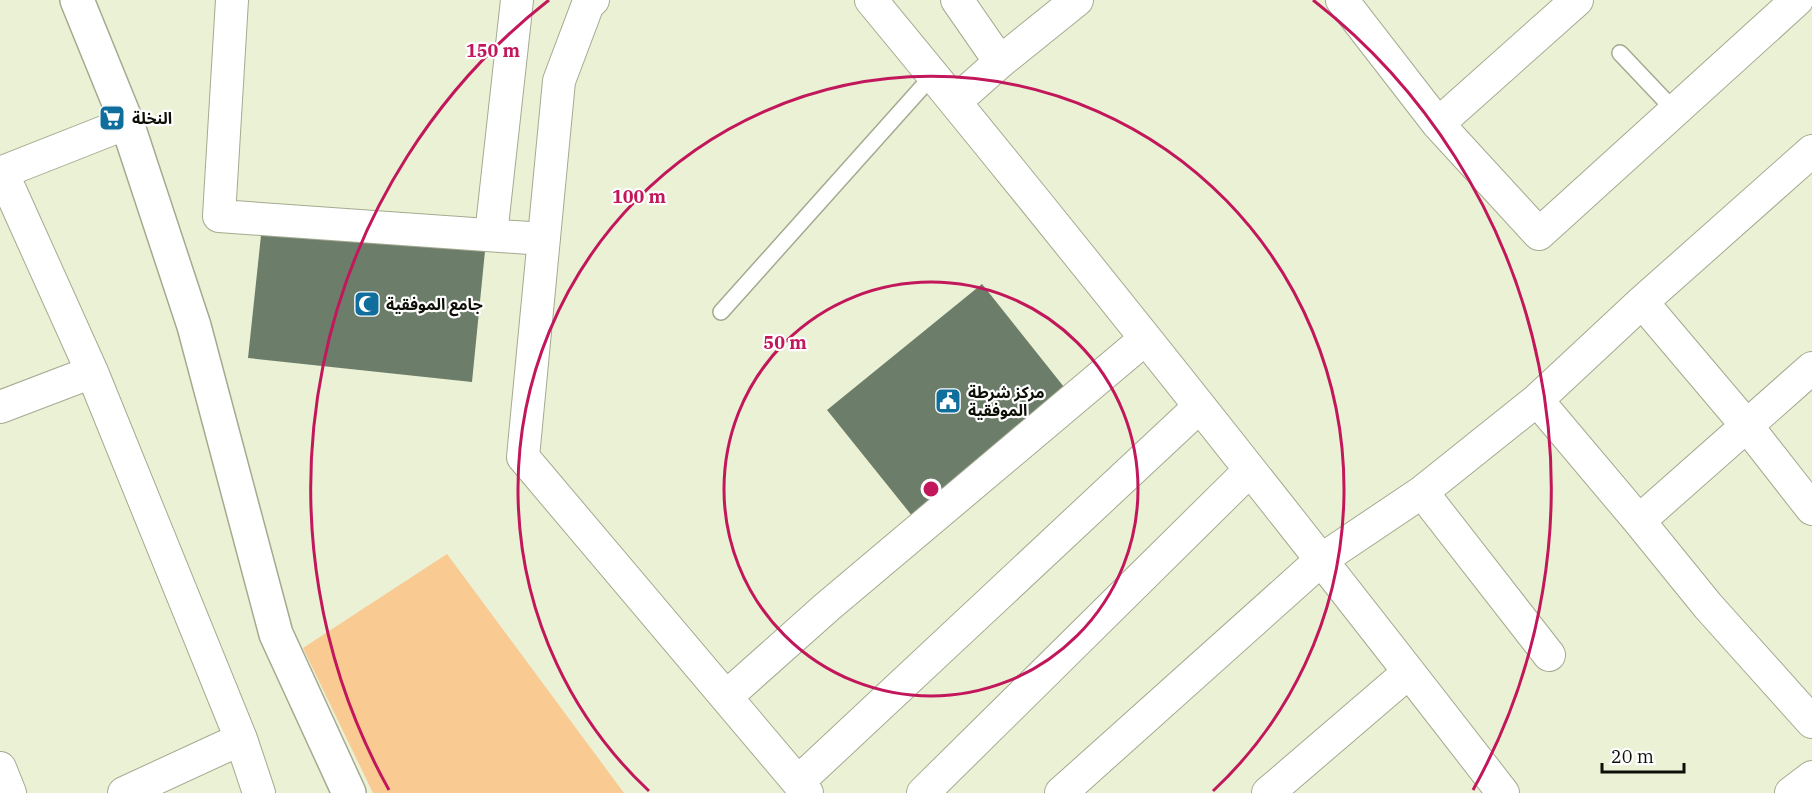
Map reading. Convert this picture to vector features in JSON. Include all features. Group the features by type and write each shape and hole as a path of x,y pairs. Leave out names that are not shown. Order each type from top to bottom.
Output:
{"street":[{"path":"77,0 127,123 194,326 276,634 349,793"},
{"path":"232,0 219,216 544,239"},
{"path":"491,235 517,0"},
{"path":"593,0 588,4 560,81 523,458 803,788 1199,407"},
{"path":"870,0 955,102 1322,560 1503,793"},
{"path":"957,0 1000,62"},
{"path":"955,102 1000,62 1077,0"},
{"path":"1353,4 1438,124 1539,234 1797,0"},
{"path":"1438,124 1558,6"},
{"path":"127,123 1,171 92,372 241,739 259,793"},
{"path":"1061,793 1322,560 1422,492 1537,400 1642,302 1812,151"},
{"path":"1642,302 1747,426 1812,508"},
{"path":"726,697 827,607 1145,339"},
{"path":"1639,521 1812,368"},
{"path":"0,407 92,372"},
{"path":"1537,400 1708,606 1812,722"},
{"path":"922,793 1250,470"},
{"path":"1422,492 1549,655"},
{"path":"1268,793 1409,672"},
{"path":"124,793 241,739"},
{"path":"0,768 10,793"},
{"path":"1791,793 1812,777"}],"lane":[{"path":"1620,53 1676,111"},
{"path":"721,312 933,75"}],"shaded area":[{"path":"447,554 624,793 373,793 303,648"}],"building":[{"name":"جامع الموفقية","path":"262,226 485,251 472,382 248,358"},
{"name":"مركز شرطة الموفقية","path":"982,284 1068,392 913,517 827,410"}],"place":[{"name":"النخلة","path":"112,118"},
{"name":"جامع الموفقية","path":"367,304"},
{"name":"مركز شرطة الموفقية","path":"948,401"}]}
